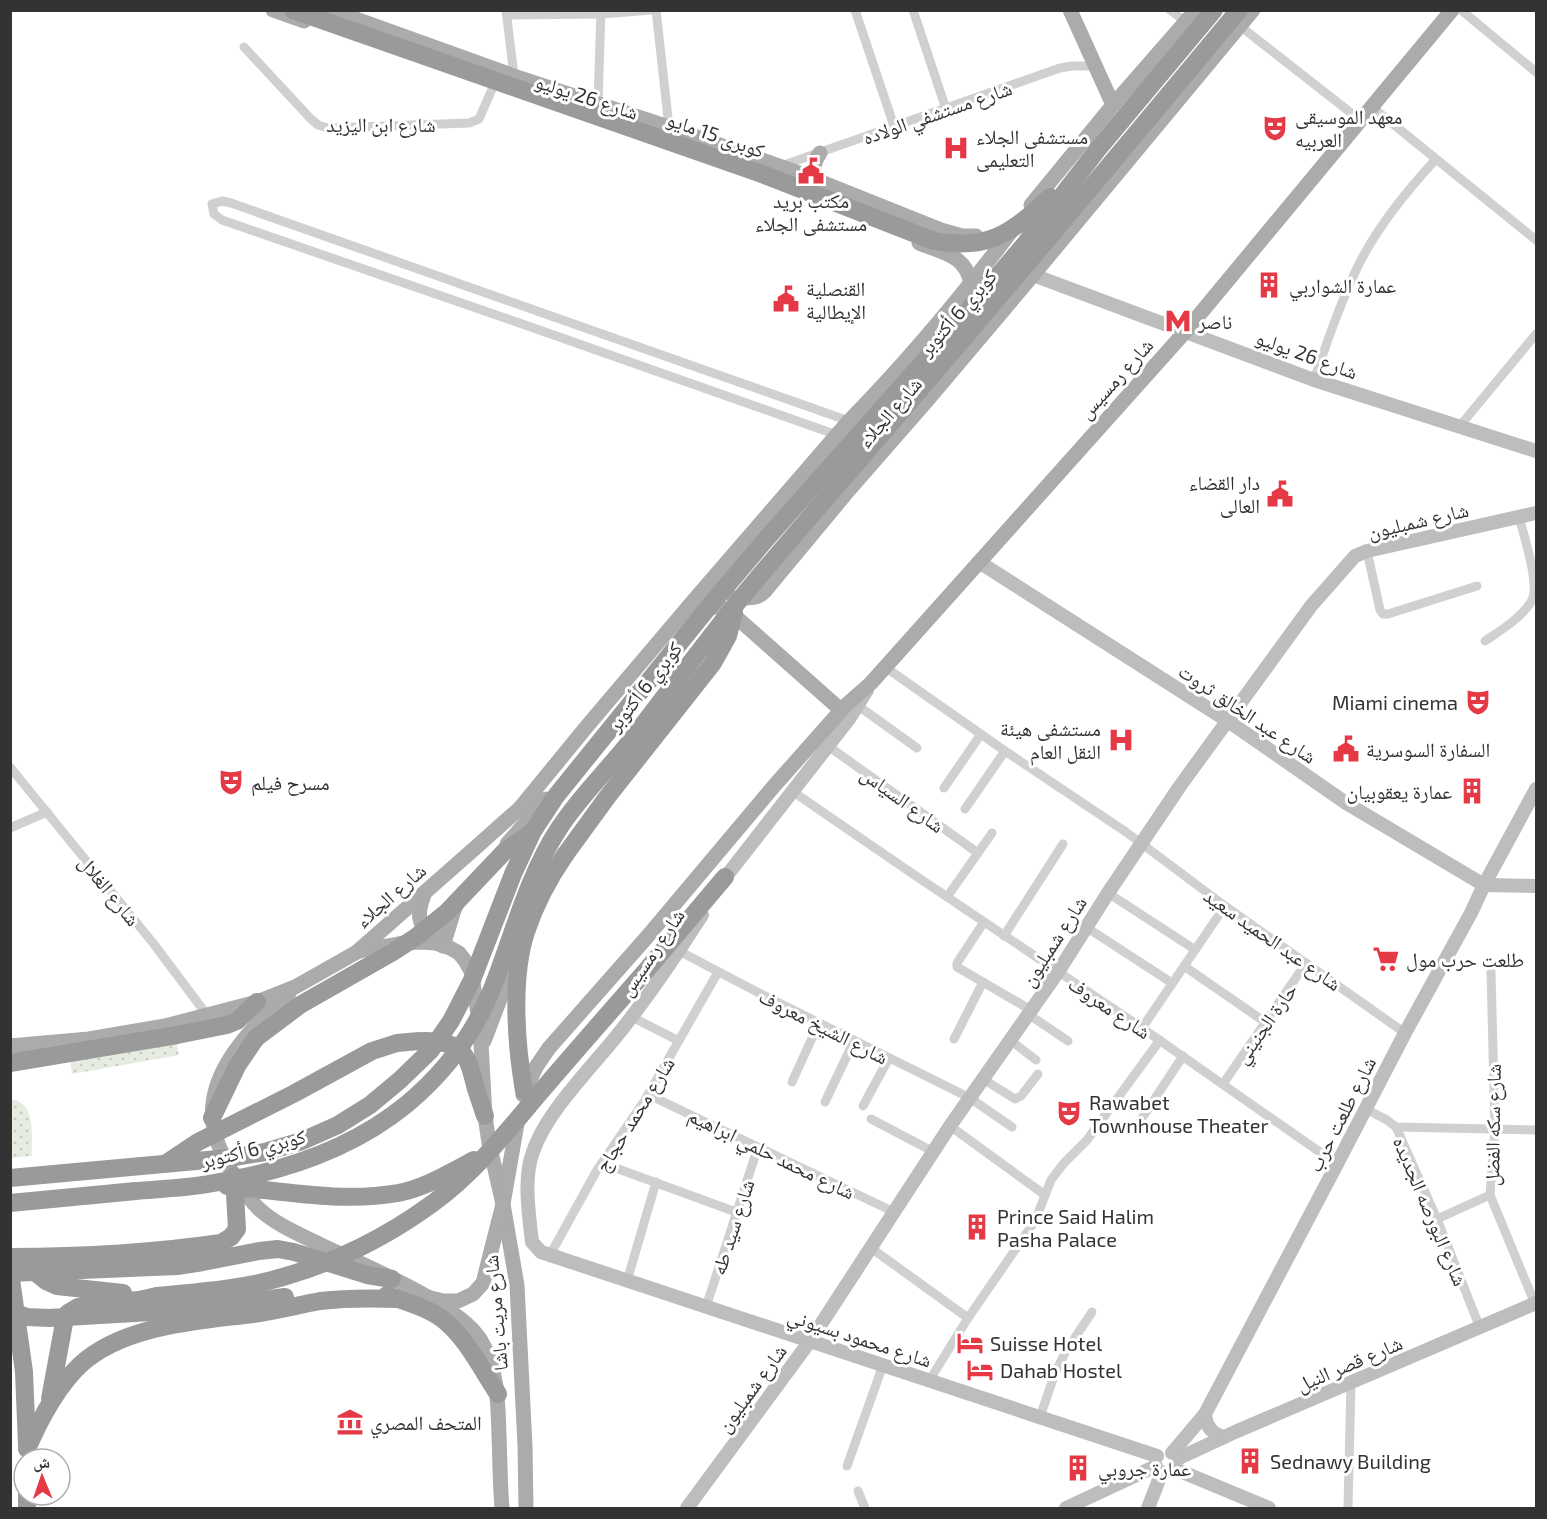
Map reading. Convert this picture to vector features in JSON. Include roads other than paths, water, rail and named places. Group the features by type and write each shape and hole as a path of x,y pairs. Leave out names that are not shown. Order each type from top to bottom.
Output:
{"highway":[{"name":"كوبرى 15 مايو","path":"293,10 762,174 934,241 950,244 984,242 1013,229 1034,212 1098,149"},
{"name":"كوبري 6 أكتوبر","path":"10,1178 229,1158 265,1152 302,1141 338,1125 370,1105 431,1050 451,1021 472,980 513,874 533,831 556,796 767,538 1025,244 1098,149 1214,10"},
{"name":"كوبري 6 أكتوبر","path":"10,1203 208,1184 262,1173 310,1159 350,1141 407,1104 459,1051 475,1024 491,991 538,867 557,830 628,745 735,606 1240,18"},
{"path":"524,1091 518,1059 517,1009 518,975 526,933 551,876 565,855 608,796 713,663 728,636 735,606"},
{"path":"212,1118 237,1066 256,1038 300,1005 416,937 447,912 505,851 533,831"},
{"path":"50,1404 64,1323 69,1313 78,1307 253,1285 309,1268 367,1244 434,1203 489,1152 725,877"},
{"path":"10,1064 226,1025 237,1021 257,1002"},
{"path":"167,1163 198,1142 372,1051 397,1043 435,1042 460,1050 467,1059 485,1116"},
{"path":"208,1184 323,1195 367,1196 399,1192 432,1182 489,1152"},
{"path":"10,1257 128,1253 221,1243 231,1237 237,1229 234,1176"},
{"path":"27,1447 24,1372 11,1273 177,1266 278,1249 367,1275 392,1279"},
{"path":"36,1273 57,1286 157,1296"},
{"path":"10,1311 27,1317 50,1318 169,1311 342,1290 375,1292 398,1299 446,1322 467,1346 498,1394"},
{"path":"30,1447 40,1421 69,1376 92,1356 118,1341 189,1321 256,1314 320,1301 361,1298 398,1299"},
{"path":"10,1359 24,1372"}],"main road":[{"name":"شارع 26 يوليو","path":"273,10 752,175 957,259 969,274 971,284"},
{"name":"شارع 26 يوليو","path":"331,10 514,76 780,166 941,230 962,236 980,236 998,231 1018,221"},
{"path":"1070,10 1113,105"},
{"name":"شارع الجلاء","path":"694,600 761,595 1033,275 1240,18 1253,10"},
{"name":"شارع رمسيس","path":"503,1203 524,1091 549,1048 841,710 871,683 1185,332 1452,10"},
{"name":"شارع الجلاء","path":"10,1046 90,1040 207,1016 257,1002 295,987 357,952 520,808 694,600 971,284 1018,221 1113,105 1191,16"},
{"path":"814,179 814,163 820,153"},
{"path":"786,189 785,179 789,174 796,172"},
{"path":"357,952 404,943 421,942 443,946 454,910 468,886 588,750 699,614 714,607 728,610 841,710"},
{"path":"425,892 419,913 422,926 426,930 435,931 450,923"},
{"path":"482,1047 526,933"},
{"name":"شارع مريت باشا","path":"443,946 459,952 471,970 480,1026 485,1116 517,1285 526,1509"},
{"path":"295,987 245,1036 222,1070 215,1092 212,1118 218,1146 225,1162 257,1208 278,1224 427,1297 443,1301 458,1301 473,1294 483,1283 503,1203"},
{"name":"شارع مريت باشا","path":"427,1297 460,1318 479,1338 491,1366 498,1394 501,1509"}],"street":[{"path":"514,76 507,13 654,10 669,127"},
{"path":"855,10 894,126"},
{"path":"913,10 946,109"},
{"path":"1170,10 1191,16"},
{"path":"1461,10 1536,72"},
{"path":"598,103 601,12"},
{"path":"1240,18 1360,120"},
{"name":"شارع ابن اليزيد","path":"244,47 318,125 328,128 469,123 479,118 493,87"},
{"name":"شارع مستشفي الولاده","path":"752,175 1060,68 1095,66"},
{"path":"1372,107 1536,240"},
{"path":"1314,380 1358,265 1395,206 1436,159"},
{"path":"837,435 222,220 214,214 212,204 222,201 231,203 849,421"},
{"name":"شارع 26 يوليو","path":"1033,275 1314,380 1536,451"},
{"path":"528,326 534,309"},
{"path":"1459,427 1536,334"},
{"name":"شارع شمبليون","path":"687,1509 810,1341 951,1126 1058,972 1180,786 1311,606 1355,556 1368,551 1536,513"},
{"path":"1485,641 1518,617 1532,601 1535,588 1519,517"},
{"path":"1368,551 1380,610 1383,614 1477,586"},
{"name":"شارع عبد الخالق ثروت","path":"979,562 1228,720 1346,803 1484,885 1536,886"},
{"name":"شارع عبد الحميد سعيد","path":"885,667 1142,844 1225,906 1405,1032"},
{"name":"شارع رمسيس","path":"550,1255 541,1252 532,1242 528,1173 533,1151 545,1126 632,1017 679,951 725,877 828,746 871,683"},
{"path":"857,705 917,748"},
{"path":"944,788 981,734"},
{"name":"شارع السياس","path":"828,746 978,853"},
{"path":"965,809 1005,751"},
{"name":"شارع الغلال","path":"10,766 153,943 207,1016"},
{"name":"شارع طلعت حرب","path":"1148,1509 1166,1462 1205,1414 1405,1032 1536,789"},
{"name":"شارع معروف","path":"792,791 1160,1040 1337,1164"},
{"path":"10,828 47,812"},
{"path":"947,897 992,833"},
{"path":"1004,936 1063,844"},
{"path":"1108,893 1194,950"},
{"path":"1142,1028 1225,906"},
{"path":"984,922 956,965 1030,1012 1068,1041"},
{"path":"1086,927 1172,983"},
{"name":"شارع الشيخ معروف","path":"679,951 970,1098 1012,1127"},
{"name":"حارة الجنيني","path":"1223,1084 1306,963"},
{"path":"1184,966 1265,1022"},
{"name":"شارع محمد حجاج","path":"550,1255 603,1163 649,1095 718,972"},
{"name":"شارع سكه الفضل","path":"1491,972 1495,1129 1490,1195 1536,1304"},
{"path":"954,1039 983,982"},
{"path":"632,1017 679,1041"},
{"path":"792,1082 819,1023"},
{"path":"1010,1040 1036,1060"},
{"path":"929,1381 968,1318 1035,1221 1051,1180 1087,1140 1160,1040"},
{"path":"825,1102 854,1041"},
{"path":"1136,1127 1183,1056"},
{"path":"863,1106 889,1058"},
{"path":"983,1079 1015,1099 1021,1096 1038,1074"},
{"name":"شارع محمد حلمي ابراهيم","path":"649,1095 894,1212"},
{"name":"شارع البورصه الجديده","path":"1366,1109 1387,1119 1396,1127 1437,1219 1480,1328"},
{"path":"871,1119 934,1152"},
{"path":"951,1126 1045,1195"},
{"path":"1396,1127 1536,1130"},
{"name":"شارع سيد طه","path":"706,1307 758,1147"},
{"path":"603,1163 736,1212"},
{"path":"627,1281 656,1182"},
{"path":"1437,1219 1490,1195"},
{"path":"871,1248 968,1318"},
{"name":"شارع محمود بسيوني","path":"550,1255 1040,1417 1166,1462 1269,1509"},
{"name":"شارع قصر النيل","path":"1066,1509 1166,1462 1536,1304"},
{"path":"1040,1417 1062,1358 1092,1312"},
{"path":"847,1466 883,1365"},
{"path":"1348,1509 1351,1383"},
{"path":"1205,1414 1210,1429 1224,1437"},
{"path":"858,1491 865,1509"}],"place":[{"name":"معهد الموسيقى العربيه","path":"1275,128"},
{"name":"مستشفى الجلاء التعليمى","path":"956,148"},
{"name":"مكتب بريد مستشفى الجلاء","path":"811,171"},
{"name":"عمارة الشواربي","path":"1269,285"},
{"name":"القنصلية الإيطالية","path":"786,299"},
{"name":"ناصر","path":"1178,321"},
{"name":"دار القضاء العالى","path":"1280,494"},
{"name":"Miami cinema","path":"1478,702"},
{"name":"مستشفى هيئة النقل العام","path":"1121,740"},
{"name":"السفارة السوسرية","path":"1346,749"},
{"name":"مسرح فيلم","path":"231,782"},
{"name":"عمارة يعقوبيان","path":"1472,791"},
{"name":"طلعت حرب مول","path":"1386,959"},
{"name":"Rawabet Townhouse Theater","path":"1069,1113"},
{"name":"Prince Said Halim Pasha Palace","path":"977,1227"},
{"name":"Suisse Hotel","path":"970,1343"},
{"name":"Dahab Hostel","path":"980,1370"},
{"name":"المتحف المصري","path":"350,1422"},
{"name":"Sednawy Building","path":"1250,1461"},
{"name":"عمارة جروبي","path":"1078,1468"}]}
